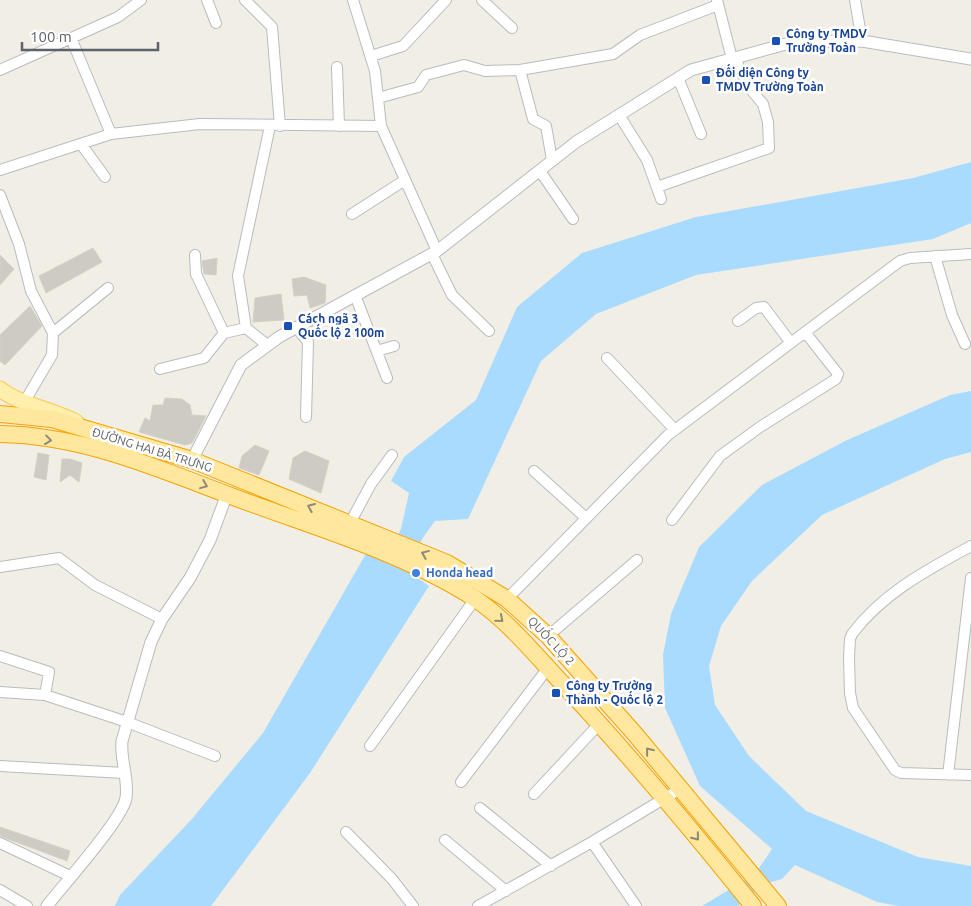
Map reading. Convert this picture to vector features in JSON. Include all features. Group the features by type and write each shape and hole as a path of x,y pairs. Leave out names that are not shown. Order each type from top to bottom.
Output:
{"highway":[{"name":"ĐƯỜNG HAI BÀ TRƯNG","path":"3,413 52,419 192,460 351,530"},
{"name":"ĐƯỜNG HAI BÀ TRƯNG","path":"2,434 54,440 106,451 182,476 227,494 351,530"},
{"name":"QUỐC LỘ 2","path":"351,530 446,563 507,599 548,636 635,734 778,906"},
{"name":"QUỐC LỘ 2","path":"351,530 475,599 504,621 600,723 752,904"}],"main road":[{"path":"2,434 5,393 58,412 98,433"}],"street":[{"path":"0,70 118,17 141,0"},
{"path":"207,0 216,23"},
{"path":"245,0 272,27 275,126 238,276 246,328 267,345"},
{"path":"353,0 375,71 381,126 452,295 489,330"},
{"path":"371,56 403,46 446,0"},
{"path":"482,0 512,28"},
{"path":"855,0 862,41"},
{"path":"378,98 418,87 426,75 464,65 485,71 520,70 613,54 640,35 718,2 734,58 748,86 763,104 768,122 769,148 657,187"},
{"path":"71,38 111,134"},
{"path":"192,460 241,365 267,345 296,327 434,252 576,142 691,70 793,42 862,41 971,59"},
{"path":"336,67 339,126"},
{"path":"520,70 533,119 546,126 552,160"},
{"path":"678,78 701,134"},
{"path":"619,115 647,160 661,198"},
{"path":"0,170 111,134 200,124 381,126"},
{"path":"81,144 105,177"},
{"path":"540,170 573,219"},
{"path":"352,214 405,180"},
{"path":"0,195 19,244 31,291 53,334 52,355 25,401"},
{"path":"507,599 675,430 900,261 910,258 971,254"},
{"path":"195,255 196,274 224,333"},
{"path":"935,256 949,304 965,344"},
{"path":"53,334 108,288"},
{"path":"355,295 387,378"},
{"path":"738,321 756,308 764,307 791,343"},
{"path":"296,327 308,342 306,417"},
{"path":"160,369 204,358 224,333 246,328"},
{"path":"672,520 720,456 760,427 836,379 838,374 805,332"},
{"path":"377,351 394,346"},
{"path":"607,358 675,430"},
{"path":"351,530 371,484 392,455"},
{"path":"534,471 586,518"},
{"path":"47,906 123,810 127,790 121,752 127,722 151,642 162,619 198,563 210,540 227,494"},
{"path":"971,546 927,570 876,606 852,634 849,644 850,693 853,708 895,770 901,773 971,775"},
{"path":"0,567 59,558 96,585 162,619"},
{"path":"548,636 637,560"},
{"path":"948,775 971,578"},
{"path":"370,746 475,599"},
{"path":"0,656 49,672 45,695"},
{"path":"461,782 548,668"},
{"path":"0,692 45,695 127,722 216,756"},
{"path":"534,794 600,723"},
{"path":"0,766 0,764 124,773"},
{"path":"478,906 551,866 680,789"},
{"path":"480,808 551,866"},
{"path":"346,832 392,879 413,906"},
{"path":"445,840 506,891"},
{"path":"592,842 636,906"},
{"path":"0,843 70,876"},
{"path":"0,890 27,906"}],"water":[{"path":"971,162 971,223 933,239 696,275 596,314 541,361 468,519 435,521 422,539 409,572 429,586 310,773 211,906 115,906 120,895 191,820 263,733 367,552 386,560 401,529 409,493 391,481 404,457 476,400 517,307 582,253 696,217 913,178"},
{"path":"971,391 971,452 945,459 822,515 752,581 721,626 709,666 715,705 749,756 806,811 918,857 971,866 971,906 898,906 877,902 795,865 782,879 764,884 738,906 702,906 755,874 772,849 700,786 665,708 663,655 671,614 699,547 762,485 845,441 950,395"}],"building":[{"path":"93,248 102,262 46,293 39,276"},
{"path":"0,255 14,269 0,285"},
{"path":"217,258 216,275 204,274 202,261"},
{"path":"304,277 326,285 325,303 310,308 307,295 294,296 292,279"},
{"path":"281,294 284,320 253,322 255,298"},
{"path":"30,306 42,326 5,365 0,361 0,335"},
{"path":"165,398 182,399 190,405 192,415 206,416 192,443 185,445 139,432 145,418 150,421 153,405 163,405"},
{"path":"255,445 269,451 259,475 239,468 242,456"},
{"path":"305,451 329,461 321,493 289,479 293,458"},
{"path":"38,453 49,455 46,480 34,477"},
{"path":"62,459 70,459 82,463 79,482 70,475 60,482"},
{"path":"0,827 70,851 67,861 0,836"}],"place":[{"name":"Công ty TMDV Trường Toàn","path":"776,41"},
{"name":"Đối diện Công ty TMDV Trường Toàn","path":"706,80"},
{"name":"Cách ngã 3 Quốc lộ 2 100m","path":"288,326"},
{"name":"Honda head","path":"416,573"},
{"name":"Công ty Trường Thành - Quốc lộ 2","path":"556,693"}]}
